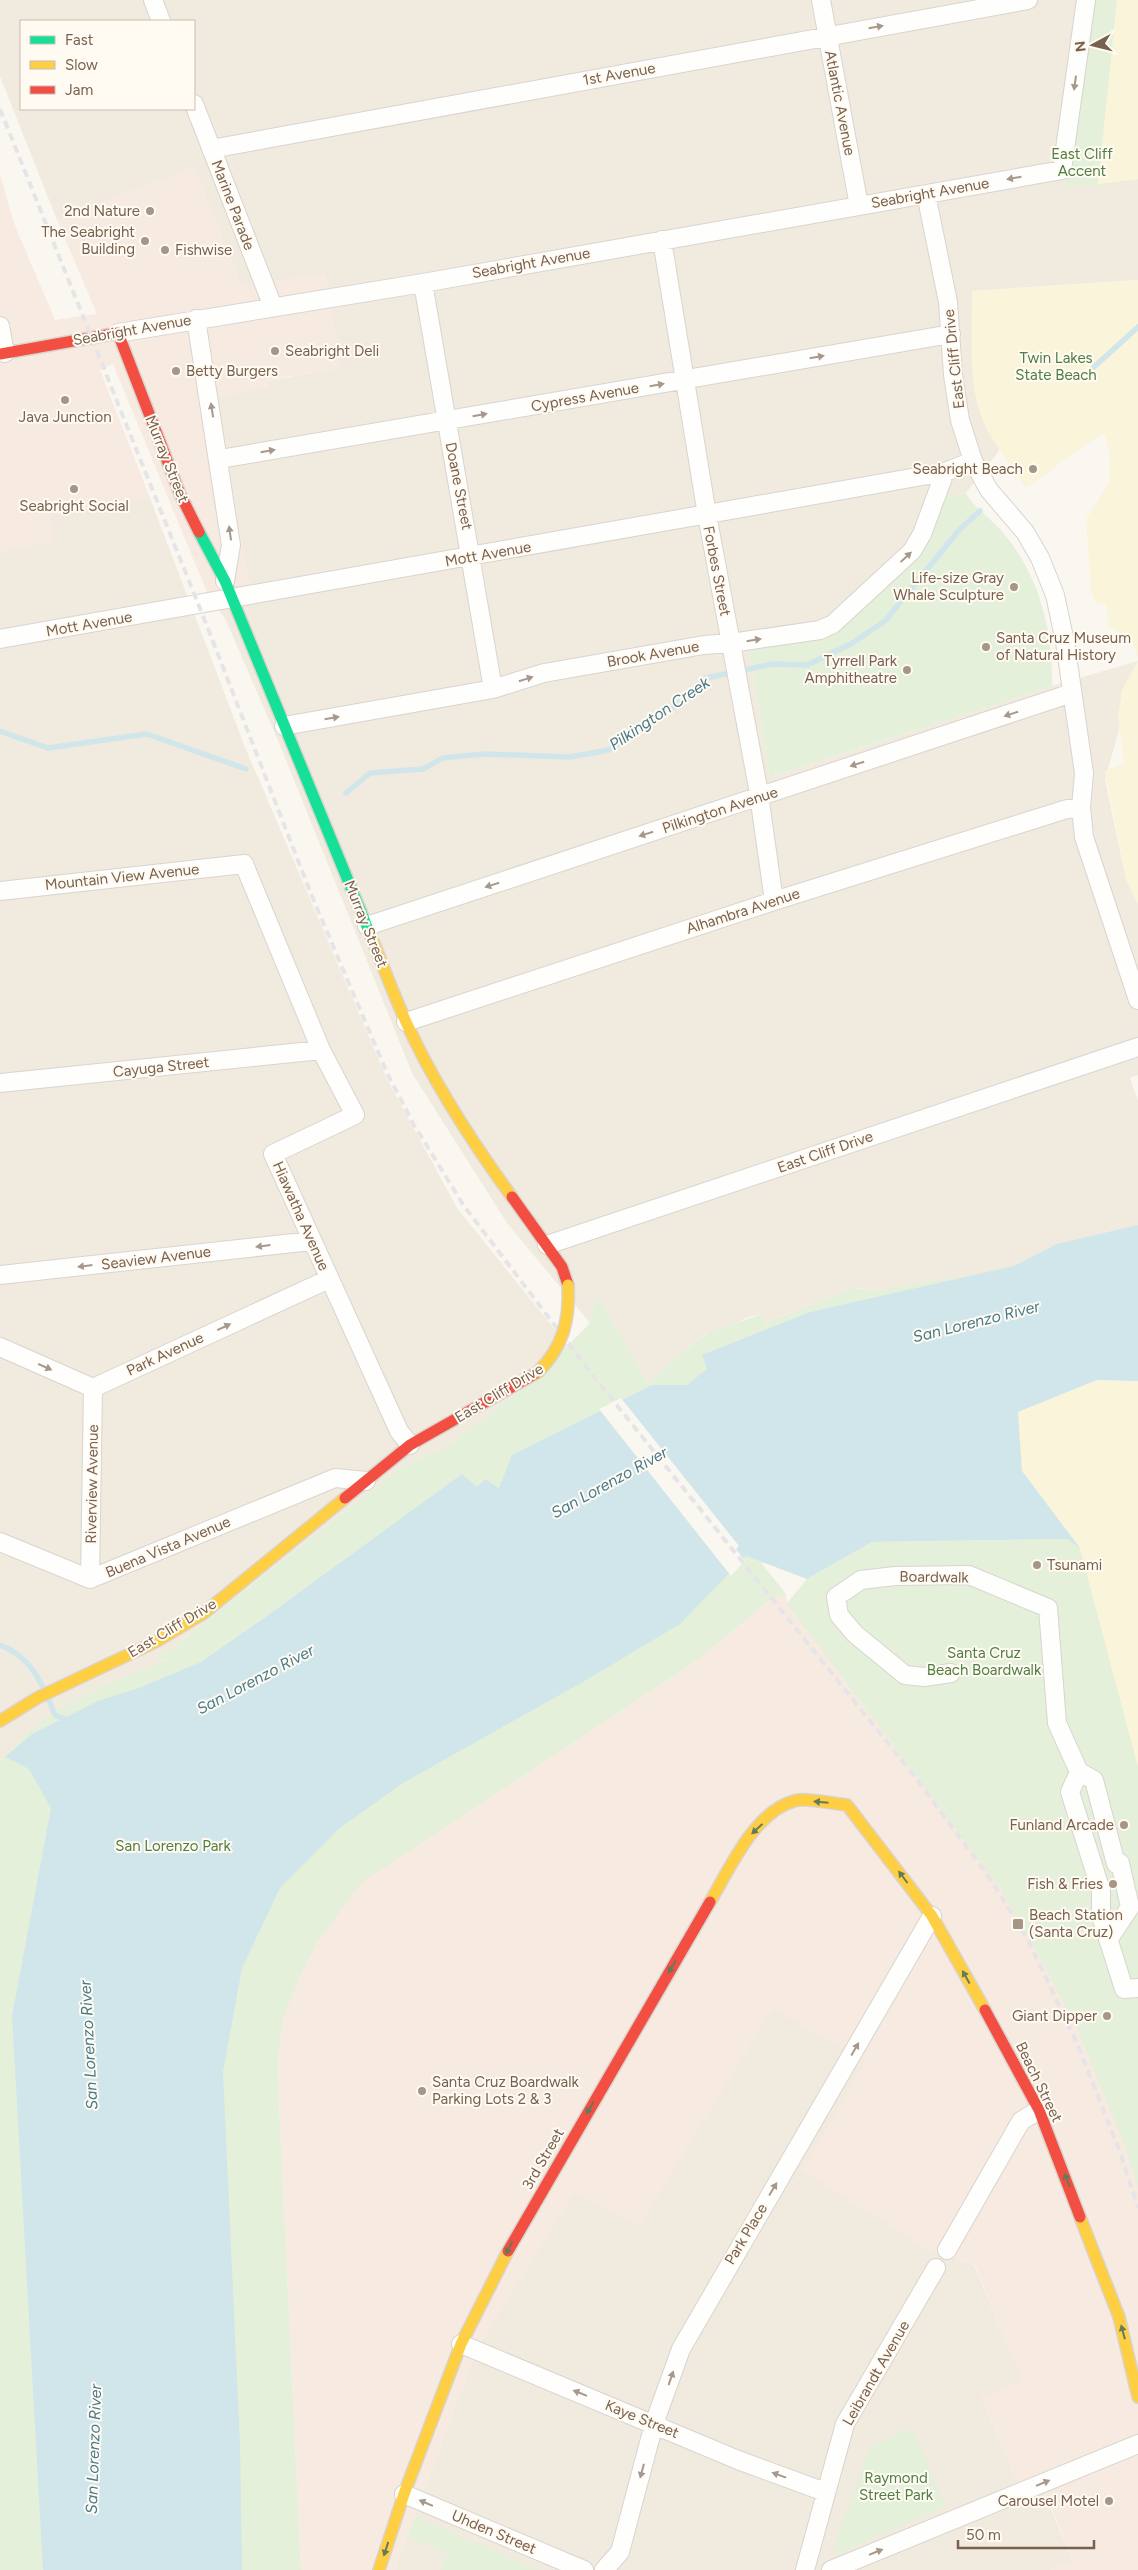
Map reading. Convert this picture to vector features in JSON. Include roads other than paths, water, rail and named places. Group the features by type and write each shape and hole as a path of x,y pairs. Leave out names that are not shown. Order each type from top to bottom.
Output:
{"main road":[{"name":"Seabright Avenue","path":"2,353 118,333"},
{"name":"Murray Street","path":"118,333 180,494 225,582 406,1022 438,1084 477,1148 547,1245"},
{"name":"East Cliff Drive","path":"0,1721 37,1698 157,1641 204,1613 410,1445 538,1372 550,1362 564,1336 568,1322 568,1285 562,1267 547,1245"},
{"name":"Beach Street","path":"795,1800 847,1805 932,1916 1027,2084 1039,2110 1119,2317 1138,2397"},
{"name":"3rd Street","path":"379,2570 404,2494 461,2344 512,2242 748,1837 778,1808 795,1800"}],"street":[{"path":"153,0 161,20"},
{"name":"Atlantic Avenue","path":"822,0 859,206"},
{"name":"1st Avenue","path":"211,149 1028,0"},
{"name":"Seabright Avenue","path":"118,333 423,282 1062,170 1086,0"},
{"name":"Marine Parade","path":"195,107 273,307"},
{"name":"East Cliff Drive","path":"926,194 948,302 953,375 960,420 973,461 989,490 1025,532 1040,558 1055,595 1084,773 1081,808 1084,837 1138,1000"},
{"name":"Forbes Street","path":"662,240 707,515 759,796 774,901"},
{"name":"Doane Street","path":"423,282 446,421 472,557 493,689"},
{"path":"196,319 220,459 231,545 225,582"},
{"path":"0,326 2,353"},
{"name":"Cypress Avenue","path":"220,459 951,334"},
{"name":"Mott Avenue","path":"0,639 945,472 973,461"},
{"name":"Brook Avenue","path":"284,726 493,689 544,673 704,645 820,630 833,624 912,551 922,534 945,472"},
{"name":"Pilkington Avenue","path":"366,926 1072,693"},
{"name":"Alhambra Avenue","path":"406,1022 774,901 1067,809 1081,808"},
{"name":"Mountain View Avenue","path":"0,891 244,864"},
{"name":"Hiawatha Avenue","path":"244,864 322,1050 355,1115 273,1154 399,1431 410,1445"},
{"name":"East Cliff Drive","path":"547,1245 1138,1047"},
{"name":"Cayuga Street","path":"0,1083 322,1050"},
{"name":"Seaview Avenue","path":"0,1275 312,1241"},
{"name":"Park Avenue","path":"93,1388 329,1279"},
{"path":"0,1347 93,1388"},
{"name":"Riverview Avenue","path":"90,1580 93,1388"},
{"name":"Buena Vista Avenue","path":"0,1542 90,1580 335,1478 366,1481"},
{"name":"Buena Vista Avenue","path":"308,1489 334,1488 345,1499"},
{"name":"Boardwalk","path":"951,1674 924,1677 905,1675 855,1634 839,1615 836,1597 861,1580 895,1576 969,1575 1048,1608 1057,1723 1079,1772 1094,1780 1116,1864 1120,1863 1130,1907 1108,1940"},
{"path":"1079,1772 1070,1792 1101,1892 1101,1916 1124,1989 1138,1988"},
{"name":"Park Place","path":"604,2570 620,2552 654,2424 681,2349 932,1916"},
{"path":"947,2250 1022,2121 1039,2110"},
{"name":"Leibrandt Avenue","path":"805,2570 824,2492 845,2424 936,2268"},
{"name":"Kaye Street","path":"461,2344 738,2460 824,2492"},
{"path":"831,2570 1138,2444"},
{"name":"Uhden Street","path":"404,2494 584,2570"}],"water":[{"name":"San Lorenzo Park","path":"1138,1225 1138,1381 1097,1380 1018,1412 1022,1471 1080,1548 1067,1539 872,1542 807,1579 746,1556 680,1624 588,1679 403,1783 341,1827 280,1888 242,1968 223,2072 240,2443 242,2570 43,2570 12,2016 51,1808 29,1769 5,1757 32,1734 98,1701 139,1688 201,1662 462,1474 477,1487 485,1479 499,1488 512,1455 652,1385 687,1385 707,1369 702,1355 810,1312 1014,1266 1057,1244"}],"waterway":[{"name":"Pilkington Creek","path":"1094,367 1138,327"},
{"name":"Pilkington Creek","path":"346,793 370,773 423,769 443,758 484,754 569,757 609,750 678,704 706,678 773,664 807,665 851,644 885,621 959,530 980,511"},
{"name":"Pilkington Creek","path":"0,731 48,748 147,734 246,769"},
{"path":"0,1645 15,1652 27,1663 44,1690"},
{"path":"48,1698 55,1715 69,1721"}],"railway":[{"path":"0,109 205,621 311,894 387,1073 414,1125 464,1206 591,1373 915,1777 989,1877 1028,1940 1077,2043 1120,2152 1138,2208"}],"place":[{"name":"2nd Nature","path":"150,211"},
{"name":"The Seabright Building","path":"145,241"},
{"name":"Fishwise","path":"165,250"},
{"name":"Seabright Deli","path":"275,351"},
{"name":"Betty Burgers","path":"176,371"},
{"name":"Java Junction","path":"65,400"},
{"name":"Seabright Beach","path":"1033,469"},
{"name":"Seabright Social","path":"74,489"},
{"name":"Life-size Gray Whale Sculpture","path":"1014,587"},
{"name":"Santa Cruz Museum of Natural History","path":"986,647"},
{"name":"Tyrrell Park Amphitheatre","path":"907,670"},
{"name":"Tsunami","path":"1037,1565"},
{"name":"Funland Arcade","path":"1124,1825"},
{"name":"Fish & Fries","path":"1113,1884"},
{"name":"Beach Station (Santa Cruz)","path":"1018,1924"},
{"name":"Giant Dipper","path":"1107,2016"},
{"name":"Santa Cruz Boardwalk Parking Lots 2 & 3","path":"422,2091"},
{"name":"Carousel Motel","path":"1109,2501"}],"park label":[{"name":"East Cliff Accent","path":"1082,162"},
{"name":"Twin Lakes State Beach","path":"1056,366"},
{"name":"Santa Cruz Beach Boardwalk","path":"984,1662"},
{"name":"Raymond Street Park","path":"896,2486"}],"water label":[{"name":"San Lorenzo River","path":"976,1321"},
{"name":"San Lorenzo River","path":"609,1482"},
{"name":"San Lorenzo River","path":"255,1679"},
{"name":"San Lorenzo River","path":"88,2045"},
{"name":"San Lorenzo River","path":"93,2449"}]}
